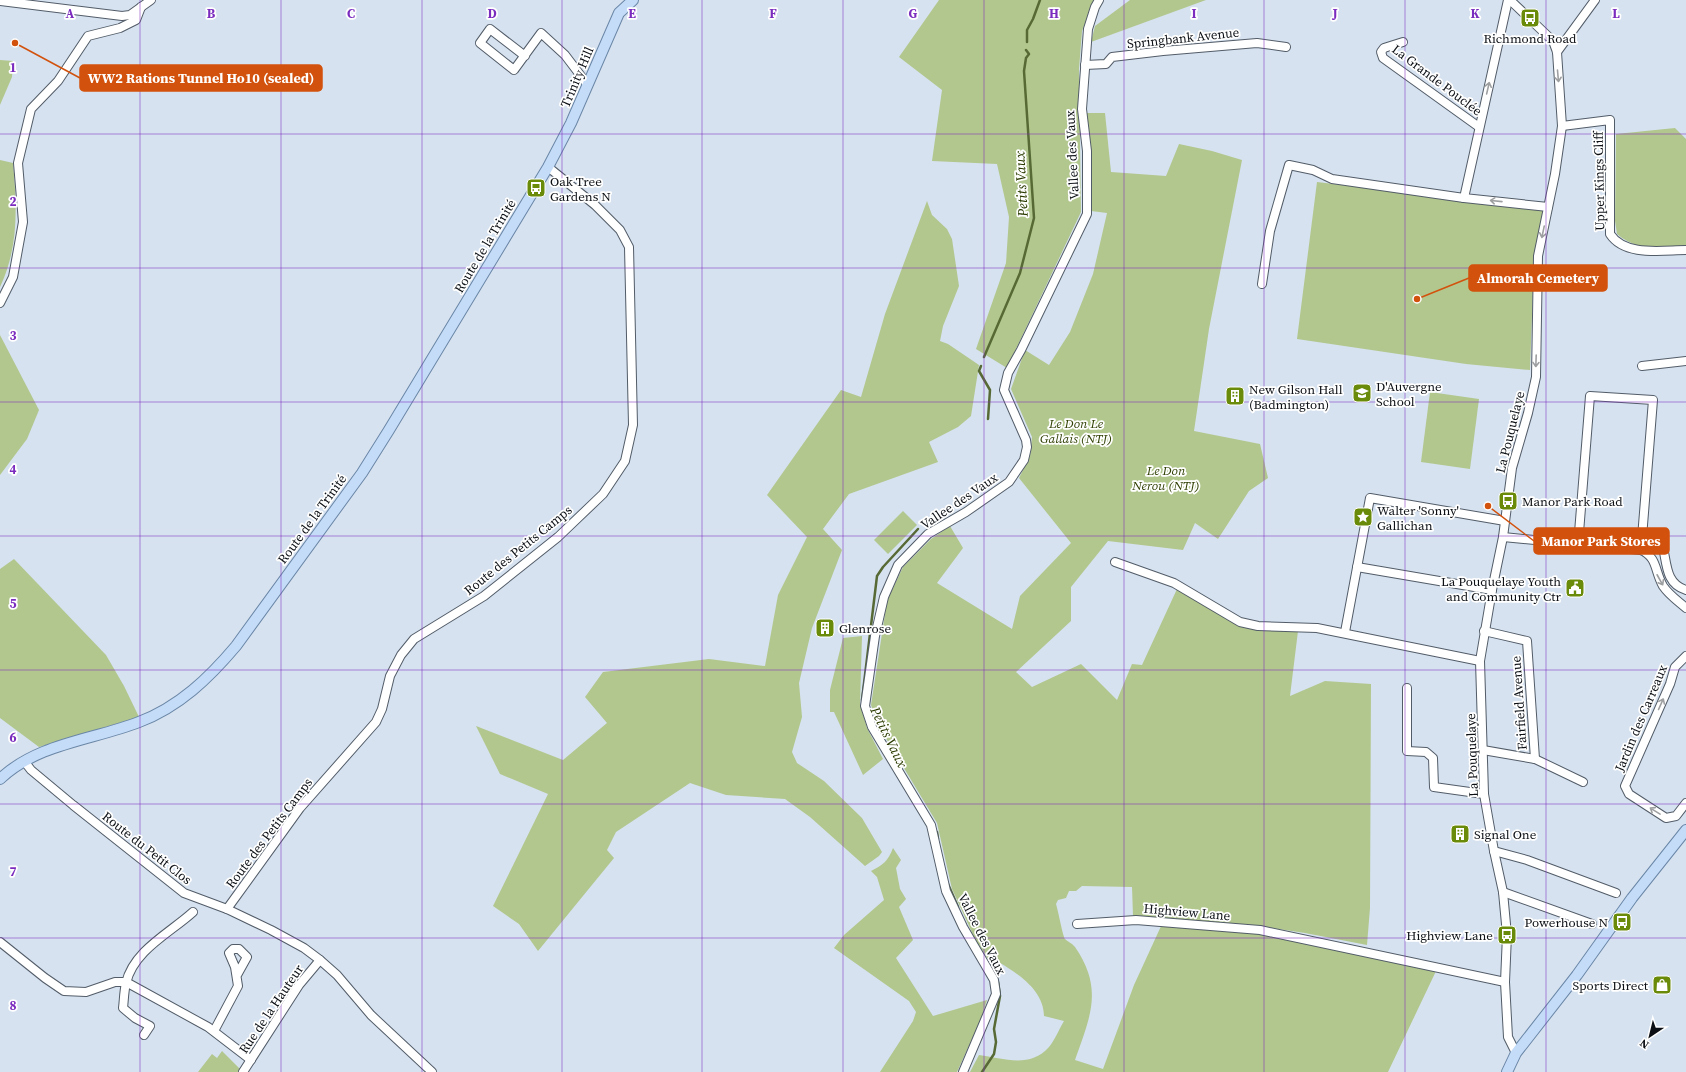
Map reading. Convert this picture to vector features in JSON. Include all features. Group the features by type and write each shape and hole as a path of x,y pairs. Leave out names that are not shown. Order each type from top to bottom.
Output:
{"main road":[{"name":"Trinity Hill","path":"548,167 571,123 619,14 633,0"},
{"name":"Route de la Trinité","path":"0,779 24,761 41,752 138,723 154,716 195,689 213,673 236,646 362,472 548,167"},
{"path":"1507,1072 1516,1053 1577,975 1632,898 1686,830"}],"street":[{"path":"0,1 122,16 130,15 151,0"},
{"name":"Vallee des Vaux","path":"963,1072 996,994 994,980 963,927 946,890 931,826 872,727 865,706 875,636 884,597 898,565 928,534 966,512 1009,482 1024,460 1027,447 1026,440 1004,390 1008,373 1021,350 1087,214 1087,151 1082,109 1088,29 1095,7 1099,0"},
{"path":"1464,198 1509,0"},
{"name":"La Pouquelaye","path":"1509,0 1553,41 1557,52 1562,126 1538,256 1536,376 1528,413 1512,468 1503,538 1484,631 1480,661 1484,794 1503,892 1507,935 1505,982 1508,1037 1516,1053"},
{"path":"1557,52 1595,0"},
{"path":"0,303 13,277 24,222 18,163 31,109 58,81 88,36 120,28 136,20 141,7"},
{"path":"524,56 490,29 480,43 514,70 541,33 565,55 587,84"},
{"name":"La Grande Pouclée","path":"1403,42 1384,48 1381,52 1383,58 1479,127"},
{"name":"Springbank Avenue","path":"1085,65 1106,64 1112,57 1163,51 1257,43 1286,47"},
{"name":"Upper Kings Cliff","path":"1562,126 1610,120 1610,234 1614,240 1634,250 1686,250"},
{"path":"1262,284 1270,231 1290,165 1313,170 1332,179 1464,198 1548,207"},
{"name":"Route des Petits Camps","path":"227,909 300,808 376,722 382,709 390,676 401,655 414,639 484,596 558,537 603,494 625,461 633,425 629,246 620,230 595,206 548,167"},
{"path":"1642,366 1686,361"},
{"path":"1578,545 1590,396 1653,400 1641,550"},
{"path":"1345,632 1370,498 1505,521"},
{"path":"1503,538 1641,550 1650,554 1654,560 1656,573 1664,587 1672,597 1686,608"},
{"path":"1663,547 1670,577 1677,587 1686,590"},
{"path":"1115,562 1174,583 1240,622 1258,626 1317,628 1345,632 1480,661"},
{"path":"1357,567 1492,590"},
{"name":"Fairfield Avenue","path":"1484,631 1527,641 1535,759"},
{"name":"Jardin des Carreaux","path":"1686,656 1683,657 1675,667 1670,684 1625,786 1629,794 1666,818 1676,816 1686,803"},
{"path":"1407,688 1406,751 1426,752 1433,758 1434,787 1484,794"},
{"name":"Fairfield Avenue","path":"1483,750 1535,759 1583,782"},
{"name":"Route du Petit Clos","path":"24,761 31,770 72,805 184,894 227,909 304,948 320,960 337,975 371,1015 432,1072"},
{"path":"1494,850 1527,860 1616,893"},
{"path":"1503,892 1592,924"},
{"path":"144,1035 150,1026 135,1018 123,1008 126,982 139,957 152,944 193,912"},
{"name":"Highview Lane","path":"1077,924 1136,920 1260,930 1505,982"},
{"path":"0,942 45,978 64,991 86,992 115,982 126,982 214,1031 251,1060"},
{"name":"Rue de la Hauteur","path":"243,1072 299,985 320,960"},
{"path":"214,1031 238,986 237,975"}],"green space":[{"path":"939,0 1094,0 1082,31 1079,69 1081,212 1007,368 976,349 1006,263 1009,217 997,164 932,161 942,90 899,57"},
{"path":"1130,0 1206,0 1091,42 1095,26"},
{"path":"0,60 13,61 12,77 0,105"},
{"path":"1085,113 1105,113 1111,172 1166,176 1179,144 1212,151 1242,160 1209,329 1194,431 1260,444 1268,478 1249,491 1218,539 1195,523 1183,550 1108,541 1071,587 1071,621 1016,672 1032,687 1081,664 1117,700 1132,664 1142,665 1177,589 1257,630 1298,631 1290,696 1325,681 1371,684 1370,908 1367,945 1258,926 1133,916 1132,887 1082,886 1076,891 1069,891 1066,898 1058,900 1056,904 1064,937 1073,944 1084,962 1092,990 1092,1003 1089,1016 1075,1060 1103,1069 1134,985 1162,924 1256,932 1437,969 1388,1072 970,1072 979,1055 1006,1060 1025,1060 1041,1054 1049,1047 1064,1021 1044,1016 1040,999 1029,984 1015,972 1000,963 992,965 975,939 952,889 937,823 878,725 871,705 887,601 903,567 931,539 950,526 963,548 937,583 1012,629 1020,596 1071,543 1019,478 1030,456 1032,437 1011,389 1025,350 1049,365 1070,332 1093,274 1107,213 1091,211 1091,173"},
{"path":"1675,128 1686,139 1686,247 1658,248 1633,244 1617,234 1615,221 1616,134"},
{"path":"0,160 13,163 16,211 14,242 11,257 0,287"},
{"path":"1317,182 1541,209 1543,212 1534,259 1530,370 1466,364 1297,339"},
{"path":"927,201 932,215 947,229 952,239 959,286 943,326 940,341 948,344 979,365 971,416 958,427 929,442 938,462 849,494 823,529 842,550 812,628 799,683 802,717 792,752 797,763 824,781 862,818 882,852 865,866 810,817 785,799 726,795 690,783 616,832 607,850 614,858 538,951 519,924 493,906 548,794 500,774 476,726 563,760 607,723 585,697 603,672 709,659 765,666 778,595 807,537 767,495 841,390 861,397 885,314"},
{"path":"0,335 39,410 27,439 0,475"},
{"path":"1430,392 1479,399 1470,469 1421,462"},
{"path":"903,511 917,525 888,554 874,540"},
{"path":"14,559 106,655 124,686 139,717 39,747 0,718 0,569"},
{"path":"862,636 860,704 867,728 883,759 863,775 834,712 830,712 830,690 843,638"},
{"path":"893,848 901,860 896,868 900,889 906,899 899,907 913,940 896,958 933,1016 987,1000 981,1019 957,1072 880,1072 913,1021 916,1012 909,1001 834,948 844,935 884,900 877,877 871,871 885,862"},
{"path":"222,1051 240,1069 239,1072 198,1072 212,1054 217,1058"}],"waterway":[{"name":"Petits Vaux","path":"1027,42 1027,30 1040,0"},
{"name":"Petits Vaux","path":"984,357 1020,273 1034,218 1024,71 1026,58 1029,54 1026,50"},
{"name":"Petits Vaux","path":"981,366 979,371 990,390 988,419"},
{"name":"Petits Vaux","path":"862,700 877,576 883,567 918,529"},
{"name":"Petits Vaux","path":"937,832 938,839"},
{"name":"Petits Vaux","path":"948,884 958,907"},
{"name":"Petits Vaux","path":"982,1072 994,1054 996,1042 994,1029 1000,996 998,982"}],"place":[{"name":"Richmond Road","path":"1530,18"},
{"name":"WW2 Rations Tunnel Ho10 (sealed)","path":"15,43"},
{"name":"Oak Tree Gardens N","path":"536,188"},
{"name":"Almorah Cemetery","path":"1417,299"},
{"name":"D'Auvergne School","path":"1362,393"},
{"name":"New Gilson Hall (Badmington)","path":"1235,396"},
{"name":"Manor Park Road","path":"1508,501"},
{"name":"Manor Park Stores","path":"1488,506"},
{"name":"Walter 'Sonny' Gallichan","path":"1363,517"},
{"name":"La Pouquelaye Youth and Community Ctr","path":"1575,588"},
{"name":"Glenrose","path":"825,628"},
{"name":"Signal One","path":"1460,834"},
{"name":"Powerhouse N","path":"1622,922"},
{"name":"Highview Lane","path":"1507,935"},
{"name":"Sports Direct","path":"1662,985"}],"park label":[{"name":"Le Don Le Gallais (NTJ)","path":"1076,430"},
{"name":"Le Don Nerou (NTJ)","path":"1166,478"}]}
